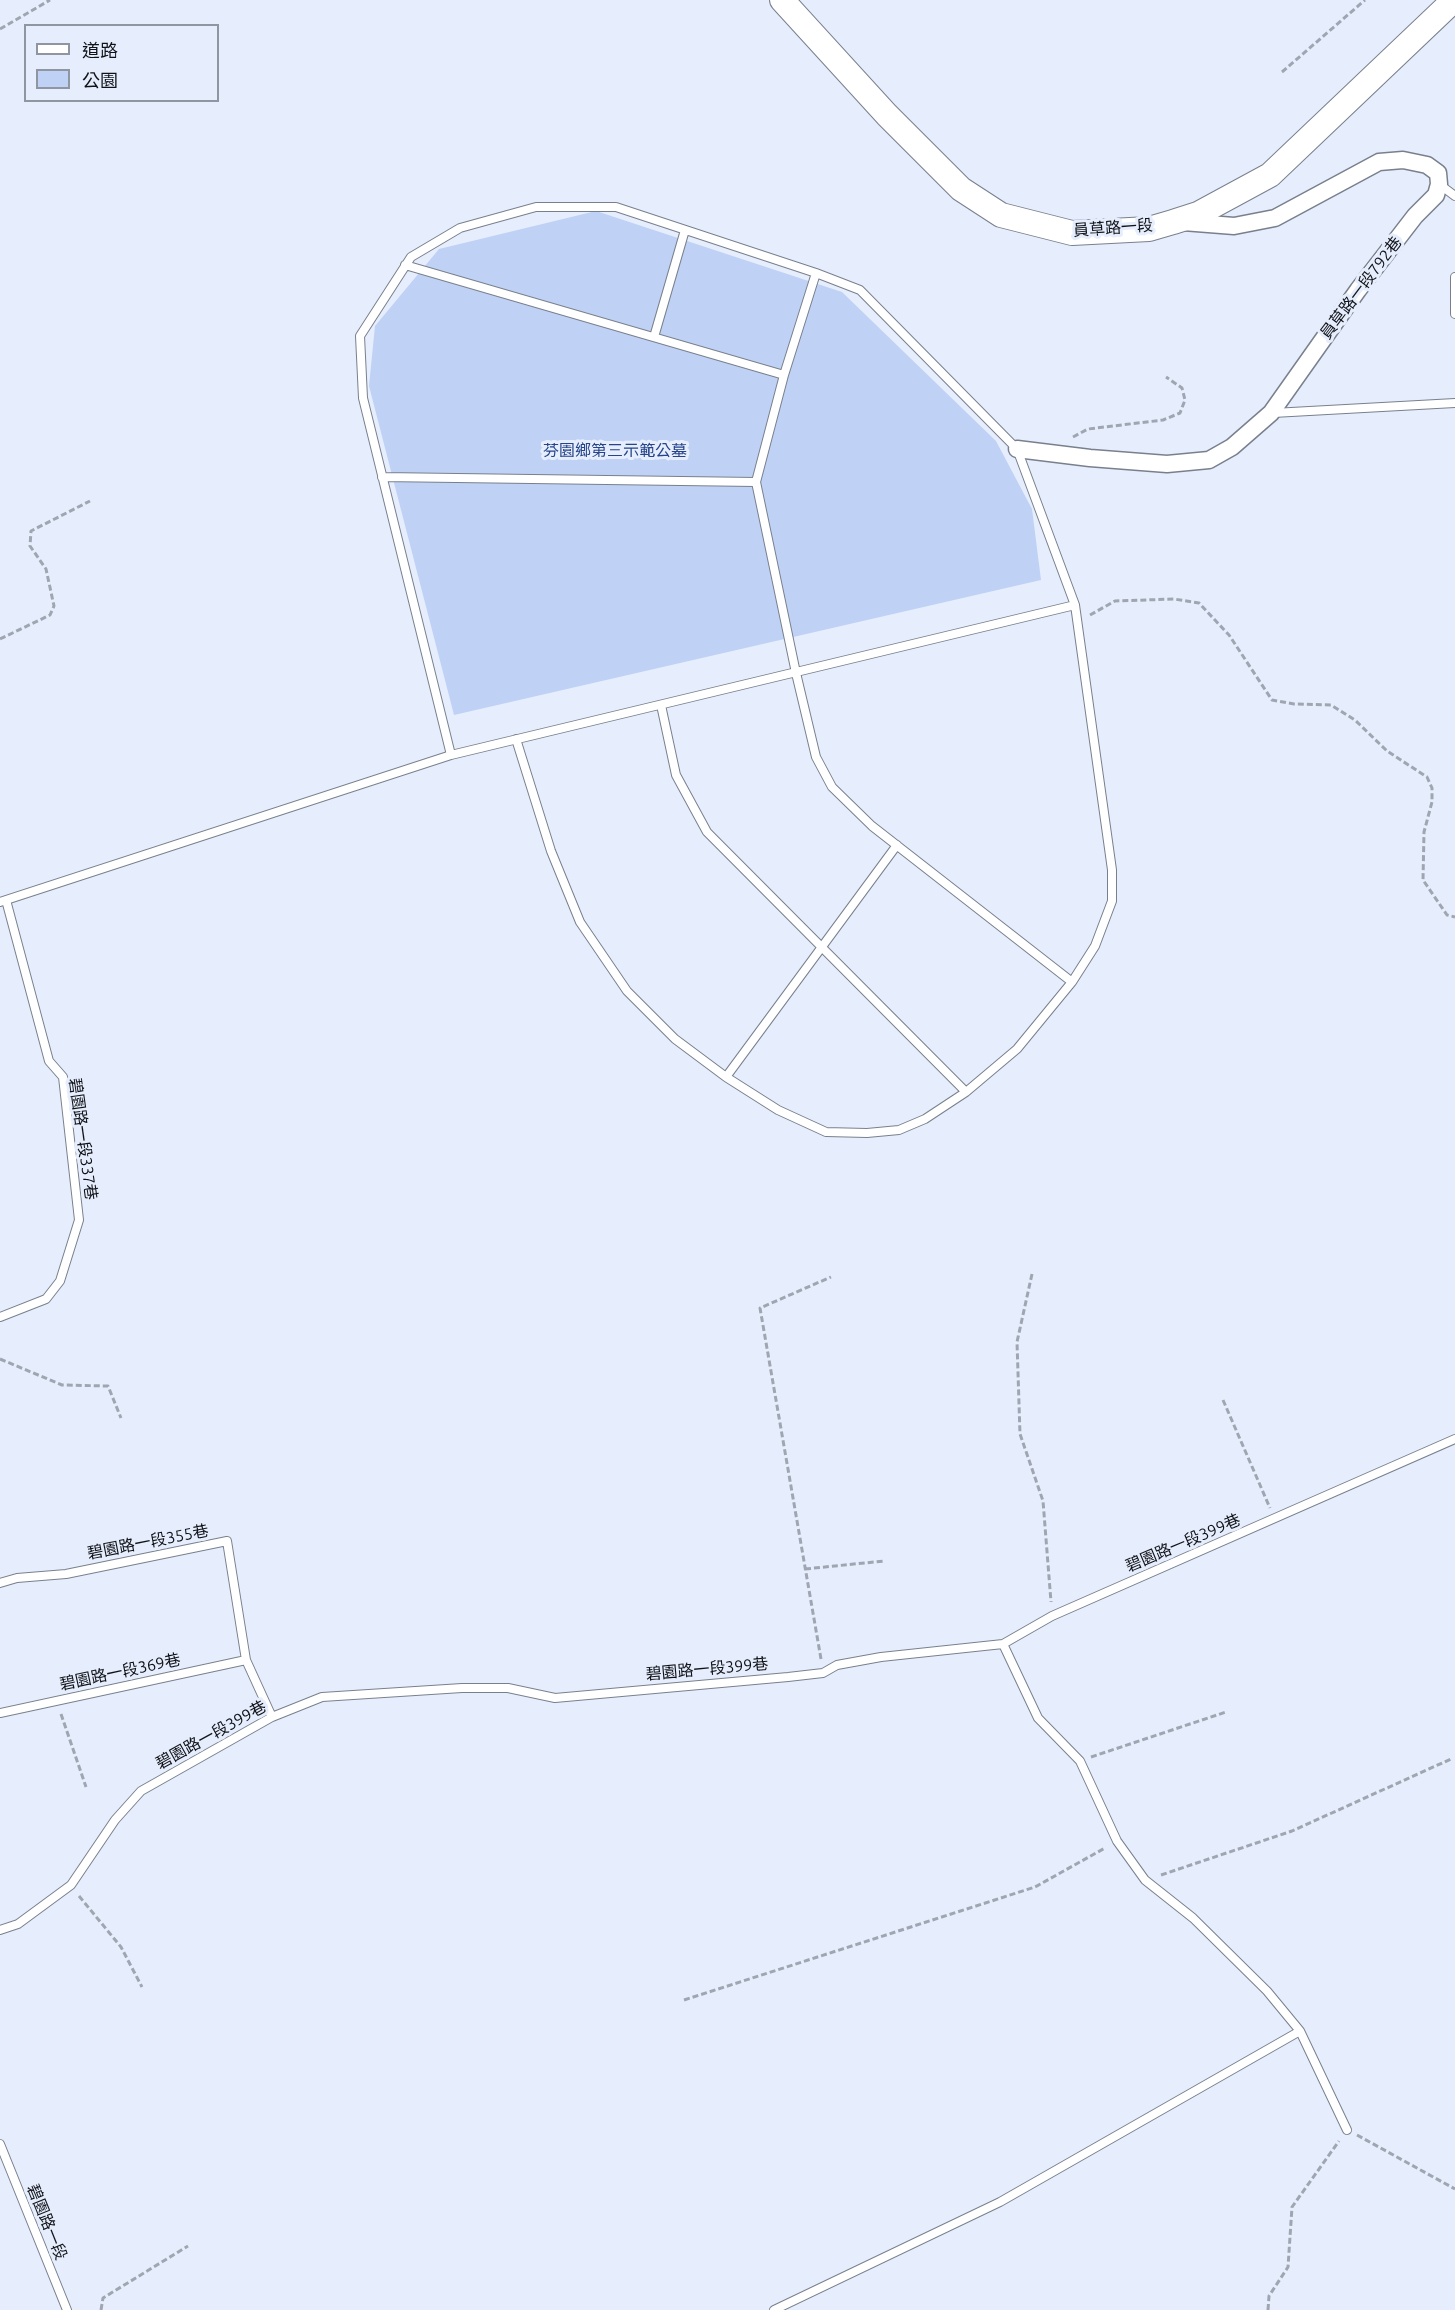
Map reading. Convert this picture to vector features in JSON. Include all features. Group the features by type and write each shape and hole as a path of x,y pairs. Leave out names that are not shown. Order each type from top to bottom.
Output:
{"main road":[{"name":"員草路一段","path":"782,0 887,115 961,189 1001,215 1072,233 1149,229 1173,222 1198,214 1270,175 1454,0"}],"street":[{"path":"1173,222 1234,226 1275,218 1379,162 1403,160 1427,165 1438,173 1439,184"},
{"name":"員草路一段792巷","path":"1017,449 1167,464 1209,460 1232,447 1271,413 1358,290 1415,216 1436,195 1439,184"}],"lane":[{"path":"1439,184 1455,196"},
{"path":"451,755 363,398 360,336 411,257 460,228 536,207 616,207 816,273 860,290 1017,449 1075,605 1112,870 1112,900 1095,946 1072,982 1017,1049 966,1092 925,1119 899,1130 867,1133 826,1132 778,1110 726,1077 675,1039 627,991 580,922 551,851 516,739"},
{"path":"654,337 685,230"},
{"path":"405,265 784,375"},
{"path":"816,273 784,375 756,482 816,757 832,787 872,825 1072,982"},
{"path":"1455,278 1455,314"},
{"path":"1271,413 1455,403"},
{"path":"382,477 756,482"},
{"path":"3,901 451,755 1075,605"},
{"path":"661,705 676,775 707,832 966,1092"},
{"path":"726,1077 897,845"},
{"name":"碧園路一段337巷","path":"0,1317 46,1299 60,1281 79,1220 63,1077 49,1060 3,901"},
{"name":"碧園路一段399巷","path":"0,1930 18,1924 71,1885 115,1820 141,1791 272,1717 322,1697 462,1688 508,1688 555,1698 823,1672 837,1665 881,1657 1003,1644 1052,1616 1455,1439"},
{"name":"碧園路一段355巷","path":"0,1583 17,1578 66,1574 227,1541 246,1660 272,1717"},
{"path":"1003,1644 1038,1718 1080,1761 1118,1841 1145,1880 1193,1918 1267,1991 1300,2031 1347,2130"},
{"name":"碧園路一段369巷","path":"0,1713 246,1660"},
{"path":"774,2310 1000,2202 1300,2031"},
{"name":"碧園路一段","path":"0,2144 67,2310"}],"path":[{"path":"0,29 50,0"},
{"path":"1282,72 1365,0"},
{"path":"1046,453 1088,429 1163,420 1180,413 1185,400 1182,388 1166,376"},
{"path":"0,639 50,615 54,606 46,569 30,546 31,531 90,501"},
{"path":"1077,618 1095,613 1115,601 1174,598 1199,603 1229,635 1272,700 1294,704 1331,705 1355,720 1387,751 1427,777 1432,788 1432,802 1424,832 1424,880 1447,915 1455,917"},
{"path":"1032,1274 1017,1342 1020,1434 1043,1501 1052,1616"},
{"path":"823,1672 760,1308 831,1277"},
{"path":"0,1359 62,1384 108,1386 121,1418"},
{"path":"1223,1400 1274,1520"},
{"path":"805,1569 884,1562"},
{"path":"56,1701 86,1787"},
{"path":"1080,1761 1226,1712"},
{"path":"1145,1880 1292,1831 1451,1759"},
{"path":"684,2000 1035,1887 1118,1841"},
{"path":"71,1885 121,1947 142,1987"},
{"path":"1268,2310 1269,2296 1288,2267 1292,2207 1347,2130 1455,2189"},
{"path":"101,2310 103,2298 188,2246"}],"green space":[{"name":"芬園鄉第三示範公墓","path":"596,211 842,292 996,441 1032,509 1041,580 454,715 369,386 375,326 439,249"}]}
